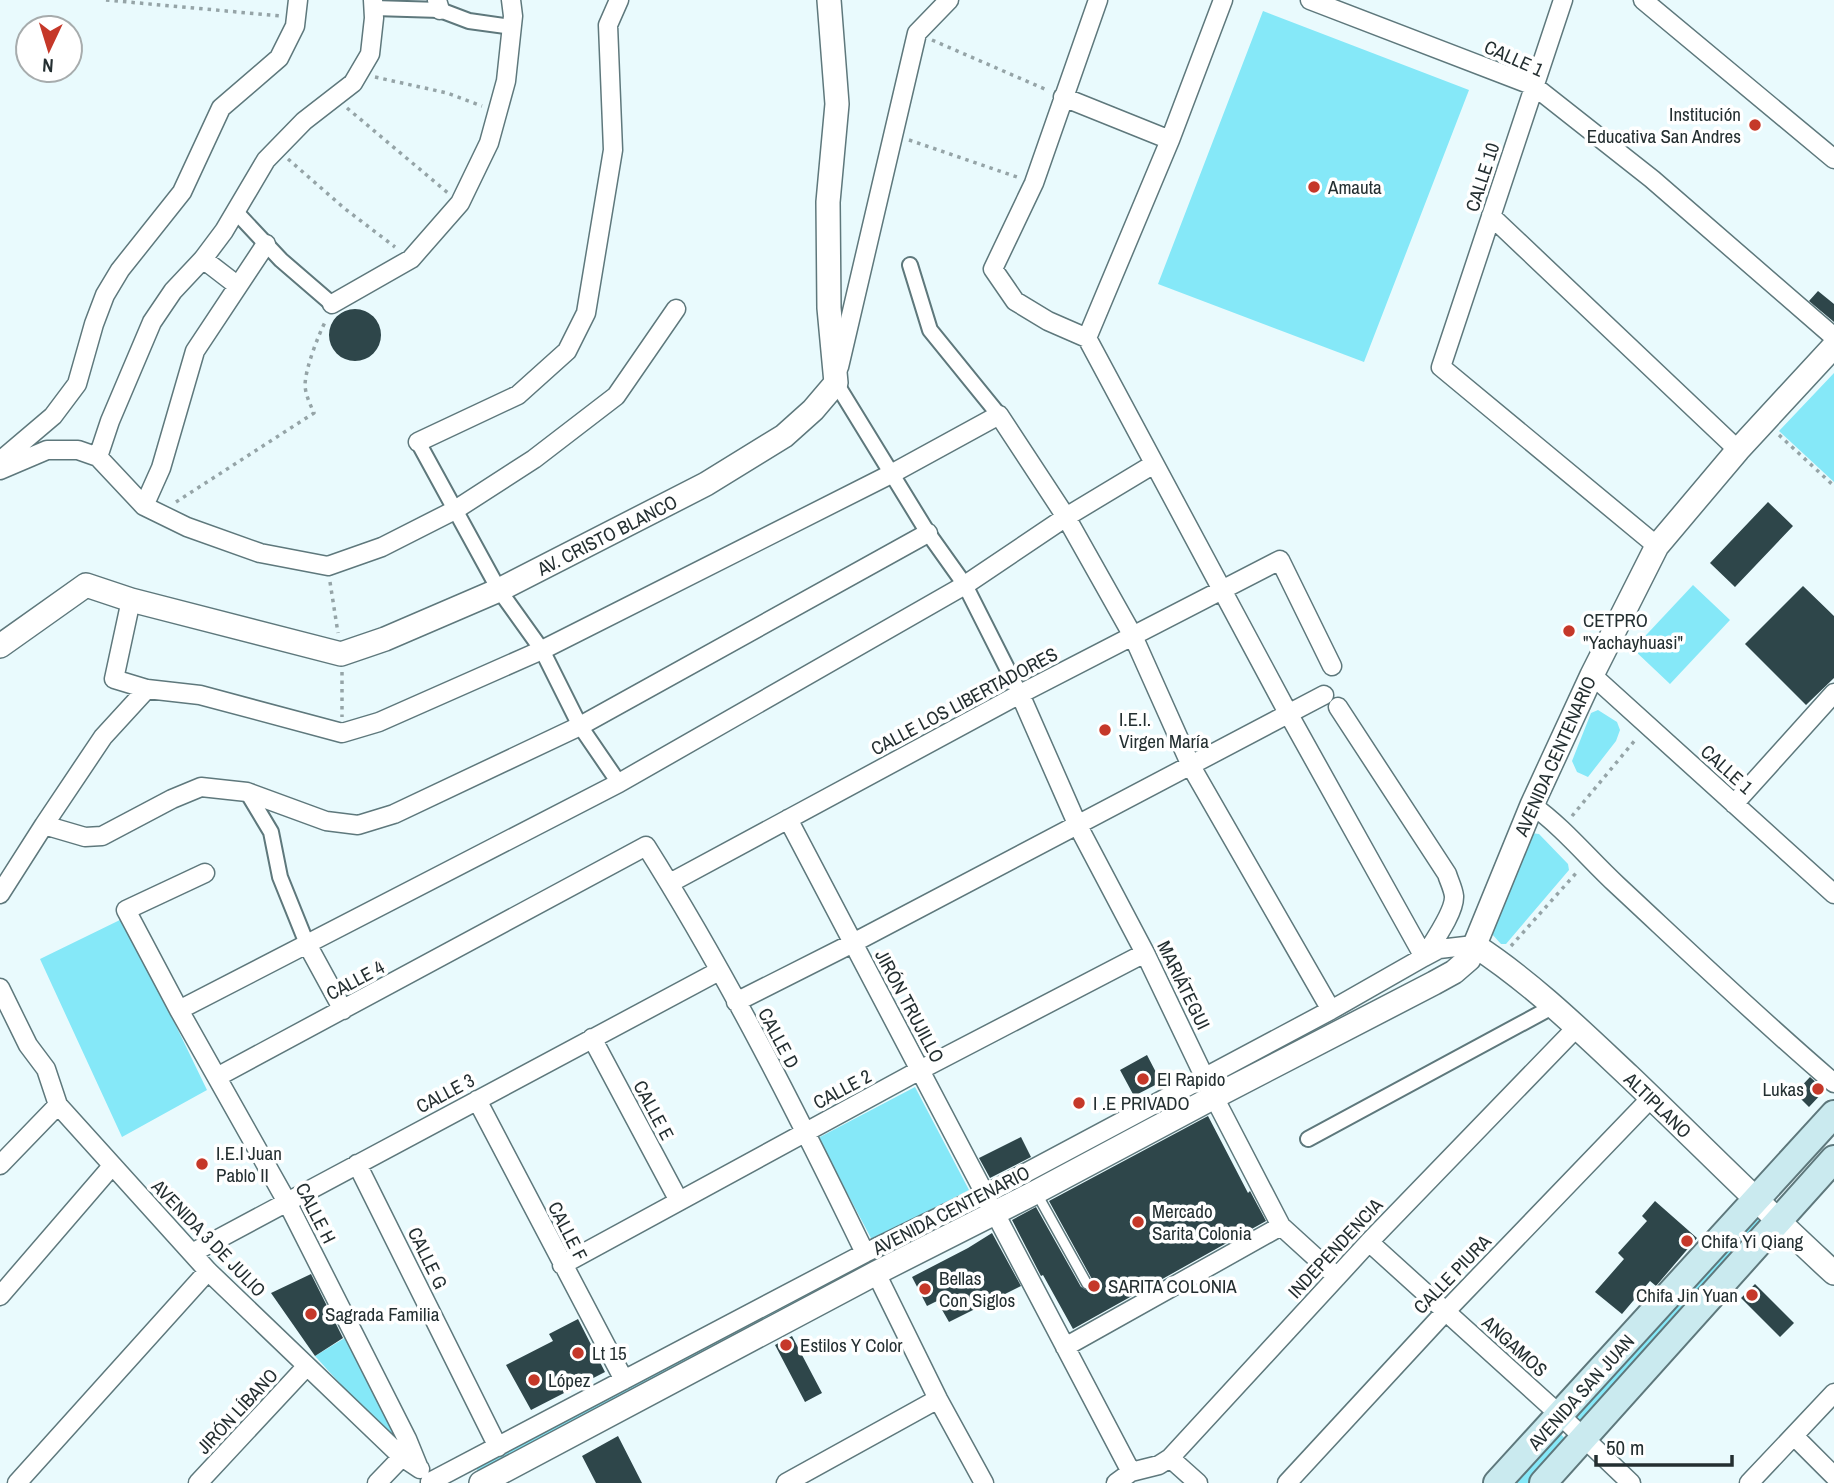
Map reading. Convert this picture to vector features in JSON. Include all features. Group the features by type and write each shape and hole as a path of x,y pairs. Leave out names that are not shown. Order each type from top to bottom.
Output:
{"main road":[{"name":"AVENIDA SAN JUAN","path":"1497,1483 1834,1114"},
{"name":"AVENIDA SAN JUAN","path":"1543,1483 1834,1159"}],"street":[{"path":"237,213 281,260 332,304 411,259 460,203 489,142 506,81 512,27 511,0"},
{"path":"619,0 608,25 613,150 586,313 568,351 518,394 418,442 499,590 542,650 580,726 619,783"},
{"path":"829,0 837,104 828,202 829,308 836,383 928,533 965,585 1020,694"},
{"path":"836,383 917,33 949,0"},
{"path":"1098,0 1034,183 993,269 1016,301 1048,321 1087,338 1288,713 1424,957"},
{"path":"1087,338 1170,139 1223,0"},
{"name":"CALLE 1","path":"1310,0 1356,8 1534,86 1652,179 1834,337"},
{"name":"CALLE 10","path":"1563,0 1441,367 1657,546"},
{"path":"1643,0 1834,159"},
{"path":"98,457 152,322 173,291 203,260 237,213 252,182 276,149 304,121 353,83 370,54 373,4 438,5 469,20 512,27"},
{"path":"0,461 53,416 77,384 104,295 120,270 182,192 221,108 279,58 295,26 297,9"},
{"path":"1063,97 1170,139"},
{"path":"1491,216 1738,450"},
{"path":"152,509 195,351 266,244"},
{"path":"203,260 238,286"},
{"path":"910,265 930,330 999,415 1066,517 1133,636 1191,764 1331,1010"},
{"path":"0,470 47,450 78,450 98,457 152,509 187,527 260,552 328,566 382,547 455,510 534,459 615,397 676,309"},
{"name":"AVENIDA CENTENARIO","path":"430,1483 624,1380 991,1203 1210,1087 1454,972 1469,958 1532,805 1591,675 1657,546 1738,450 1834,346"},
{"name":"AV. CRISTO BLANCO","path":"0,646 86,585 131,600 341,654 384,639 499,590 706,484 785,436 813,410 836,383"},
{"path":"131,600 114,679 147,689 200,695 342,733 379,722 542,650 893,473 999,415"},
{"path":"178,1010 619,783 965,585 1066,517 1154,464"},
{"path":"44,825 85,837 102,836 172,799 201,787 247,792 326,821 358,825 394,814 580,726 928,533"},
{"name":"CALLE LOS LIBERTADORES","path":"670,883 1020,694 1280,560 1332,666"},
{"name":"CALLE 1","path":"1591,675 1834,894"},
{"path":"0,894 103,737 147,689"},
{"path":"1734,804 1834,693"},
{"name":"MARIÁTEGUI","path":"1020,694 1077,824 1281,1226 1337,1276"},
{"path":"736,1002 1324,695"},
{"path":"1338,707 1447,874 1454,898 1451,910 1424,957"},
{"path":"247,792 271,832 280,877 307,944 343,1010"},
{"path":"1532,805 1561,829 1588,858 1740,1001 1834,1083"},
{"name":"JIRÓN TRUJILLO","path":"788,819 1065,1348 1123,1478"},
{"name":"CALLE 4","path":"217,1077 646,846 670,883"},
{"name":"CALLE H","path":"205,873 126,910 178,1010 287,1202 407,1439 418,1466"},
{"name":"CALLE D","path":"670,883 806,1132 938,1399 984,1483"},
{"name":"AVENIDA CENTENARIO","path":"991,1203 1036,1192 1331,1010 1424,957 1439,949 1474,945"},
{"name":"ALTIPLANO","path":"1474,945 1554,1006 1755,1201 1834,1273"},
{"name":"CALLE 2","path":"562,1265 920,1070 1144,953"},
{"name":"CALLE 3","path":"192,1253 719,971"},
{"name":"AVENIDA 3 DE JULIO","path":"0,988 28,1045 46,1069 58,1105 208,1270 402,1457 418,1466 430,1483"},
{"path":"1308,1139 1554,1006"},
{"name":"INDEPENDENCIA","path":"1123,1478 1159,1465 1170,1458 1369,1242 1577,1027"},
{"name":"CALLE E","path":"592,1038 679,1201"},
{"name":"CALLE PIURA","path":"1287,1483 1446,1311 1651,1098"},
{"name":"CALLE F","path":"477,1100 624,1380"},
{"path":"0,1166 58,1105"},
{"name":"CALLE G","path":"357,1164 498,1447"},
{"path":"0,1296 112,1166"},
{"path":"1065,1348 1281,1226"},
{"name":"ANGAMOS","path":"1369,1242 1631,1483"},
{"name":"AVENIDA CENTENARIO","path":"481,1483 870,1263"},
{"path":"17,1483 208,1270"},
{"name":"JIRÓN LÍBANO","path":"198,1483 306,1367"},
{"path":"1749,1483 1834,1393"},
{"path":"786,1483 938,1399"},
{"path":"1794,1436 1834,1476"},
{"path":"377,1483 402,1457"},
{"path":"1170,1458 1198,1483"}],"lane":[{"path":"1036,1192 1087,1284"}],"path":[{"path":"106,0 297,9"},
{"path":"917,33 1063,97"},
{"path":"358,74 447,93 497,112"},
{"path":"334,97 460,203"},
{"path":"894,135 1034,183"},
{"path":"276,149 344,208 411,259"},
{"path":"152,509 314,413 308,401 305,384 319,334 332,304"},
{"path":"1765,421 1834,486"},
{"path":"1561,829 1647,726"},
{"path":"1498,961 1588,858"}],"shaded area":[{"name":"Amauta","path":"1263,11 1469,90 1364,362 1158,284"},
{"path":"1834,373 1834,482 1779,431"},
{"path":"1693,585 1730,620 1670,684 1633,649"},
{"path":"1598,710 1617,722 1620,730 1616,741 1588,777 1577,772 1572,761 1591,713"},
{"path":"1531,833 1539,834 1568,864 1569,870 1506,944 1501,944 1491,933"},
{"path":"124,918 207,1090 122,1137 40,959"},
{"path":"915,1087 969,1190 872,1240 818,1138"},
{"path":"1755,1212 1763,1222 1582,1423 1576,1424 1569,1412"},
{"path":"855,1261 860,1274 481,1477 475,1466"},
{"path":"348,1336 397,1439 394,1443 315,1356"},
{"path":"1559,1432 1567,1441 1531,1483 1508,1483"}],"building":[{"path":"1818,291 1834,304 1834,322 1809,301"},
{"path":"355,309 374,316 381,335 374,354 355,361 336,354 329,335 336,316"},
{"path":"1768,502 1793,526 1735,587 1710,563"},
{"path":"1803,586 1834,616 1834,678 1806,705 1745,644"},
{"path":"1147,1055 1161,1082 1134,1096 1120,1070"},
{"path":"1810,1077 1825,1090 1809,1107 1795,1093"},
{"name":"Mercado Sarita Colonia","path":"1208,1116 1248,1193 1250,1191 1266,1221 1073,1329 1012,1220 1036,1207 1081,1287 1090,1290 1093,1281 1049,1201"},
{"path":"1021,1137 1031,1157 990,1178 979,1158"},
{"path":"1655,1201 1697,1238 1656,1286 1650,1281 1622,1314 1595,1292 1624,1259 1618,1253 1647,1221 1642,1216"},
{"path":"992,1233 1021,1286 949,1322 937,1301 927,1306 912,1277"},
{"name":"Sagrada Familia","path":"311,1274 343,1338 315,1356 271,1293"},
{"path":"1755,1284 1794,1323 1780,1337 1741,1298"},
{"path":"578,1319 605,1372 531,1410 506,1365 553,1341 549,1334"},
{"path":"792,1336 822,1393 805,1402 775,1345"},
{"path":"618,1436 642,1483 596,1483 582,1456"}],"place":[{"name":"Institución Educativa San Andres","path":"1755,125"},
{"name":"Amauta","path":"1314,187"},
{"name":"CETPRO \"Yachayhuasi\"","path":"1569,631"},
{"name":"I.E.I. Virgen María","path":"1105,730"},
{"name":"El Rapido","path":"1143,1079"},
{"name":"Lukas","path":"1818,1089"},
{"name":"I .E PRIVADO","path":"1079,1103"},
{"name":"I.E.I Juan Pablo II","path":"202,1164"},
{"name":"Mercado Sarita Colonia","path":"1138,1222"},
{"name":"Chifa Yi Qiang","path":"1687,1241"},
{"name":"SARITA COLONIA","path":"1094,1286"},
{"name":"Bellas Con Siglos","path":"925,1289"},
{"name":"Chifa Jin Yuan","path":"1752,1295"},
{"name":"Sagrada Familia","path":"311,1314"},
{"name":"Estilos Y Color","path":"786,1345"},
{"name":"Lt 15","path":"578,1353"},
{"name":"López","path":"534,1380"}]}
